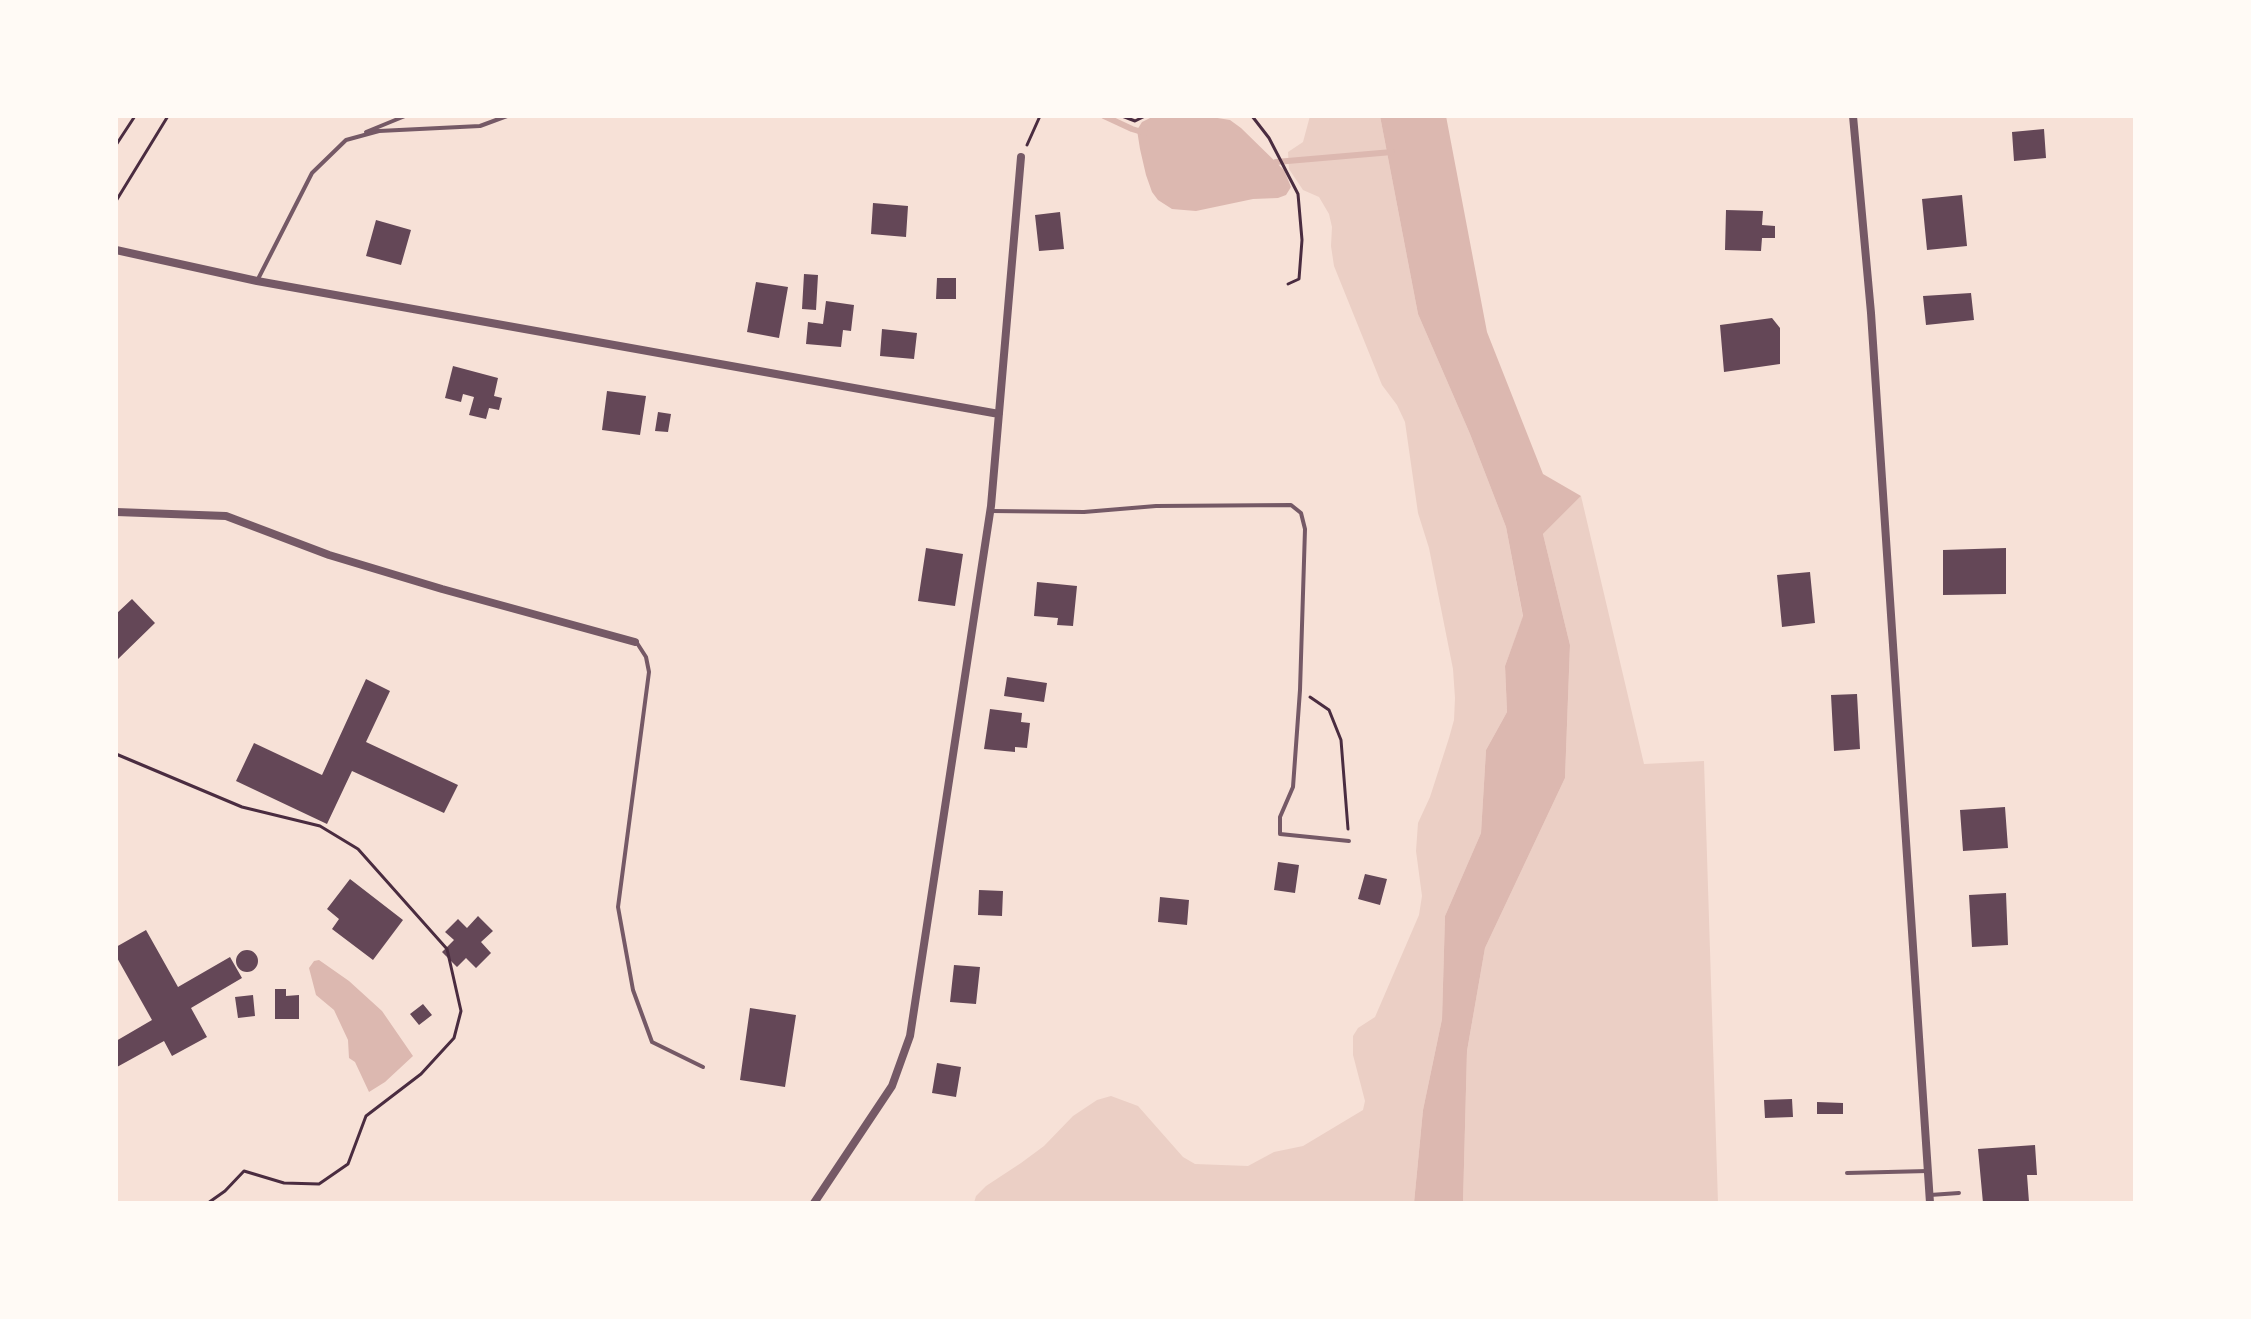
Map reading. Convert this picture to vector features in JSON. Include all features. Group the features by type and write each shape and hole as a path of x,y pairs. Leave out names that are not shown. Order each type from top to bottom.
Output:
{"street":[{"path":"1853,116 1871,313 1930,1199"},
{"path":"814,1203 892,1086 910,1036 991,511 1021,157"},
{"path":"116,250 257,281 999,414"},
{"path":"116,512 226,516 329,555 635,642"}],"lane":[{"path":"257,281 312,173 346,140 405,116"},
{"path":"346,140 379,131 480,126 507,116"},
{"path":"991,511 1084,512 1156,506 1291,505 1301,513 1305,529 1300,690 1293,787 1280,817 1280,834 1349,841"},
{"path":"635,642 646,657 649,672 618,907 633,990 652,1042 703,1067"},
{"path":"1847,1173 1928,1171"},
{"path":"1930,1199 1959,1193"}],"path":[{"path":"116,145 135,116"},
{"path":"116,201 168,116"},
{"path":"1021,157 1040,116"},
{"path":"1122,116 1135,121 1145,116"},
{"path":"1252,116 1269,138 1298,194 1302,240 1299,279 1288,284"},
{"path":"1300,690 1329,710 1341,740 1349,841"},
{"path":"116,754 242,807 320,826 358,849 447,949 461,1011 454,1038 421,1074 366,1116 348,1164 319,1184 284,1183 244,1171 208,1203"}],"shaded area":[{"path":"1154,116 1205,116 1230,120 1284,170 1291,187 1286,195 1278,198 1253,199 1196,211 1172,209 1152,192 1140,149 1137,130 1142,122"},
{"path":"1310,116 1380,116 1418,314 1506,527 1523,617 1505,666 1507,712 1486,750 1481,833 1445,916 1442,1019 1423,1110 1414,1203 974,1203 976,1196 986,1186 1044,1146 1073,1116 1097,1100 1111,1096 1138,1106 1183,1157 1195,1164 1248,1166 1274,1152 1303,1146 1363,1110 1365,1101 1353,1055 1353,1036 1358,1028 1375,1017 1419,915 1422,896 1416,851 1418,823 1449,738 1455,698 1453,669 1429,548 1418,513 1405,422 1382,385 1334,266 1329,214 1319,197 1303,190 1289,169 1288,152 1303,142"},
{"path":"1380,116 1446,116 1487,332 1543,474 1581,496 1543,534 1570,645 1565,778 1485,948 1467,1051 1463,1203 1414,1203 1423,1110 1442,1019 1445,916 1481,833 1486,750 1507,712 1505,666 1523,616 1506,527 1418,314"},
{"path":"1581,496 1644,764 1704,761 1718,1203 1463,1203 1467,1051 1485,948 1565,778 1570,645 1543,534"},
{"path":"319,960 349,981 382,1011 413,1056 369,1092 355,1062 349,1058 348,1040 334,1010 316,995 309,968"}],"building":[{"path":"2044,129 2046,158 2014,161 2012,132"},
{"path":"1962,195 1967,246 1927,250 1922,199"},
{"path":"873,203 908,206 906,237 871,234"},
{"path":"1726,210 1763,211 1762,225 1775,226 1775,238 1762,238 1761,251 1725,250"},
{"path":"1060,212 1064,249 1039,251 1035,215"},
{"path":"376,220 411,230 401,265 366,256"},
{"path":"804,274 818,275 816,310 802,309"},
{"path":"937,278 956,278 956,299 936,299"},
{"path":"756,282 788,287 779,338 747,332"},
{"path":"1971,293 1974,320 1926,325 1923,296"},
{"path":"826,301 854,305 851,331 843,330 841,347 806,344 808,322 823,324"},
{"path":"1772,318 1780,328 1780,364 1724,372 1720,325"},
{"path":"882,329 917,333 914,359 880,356"},
{"path":"453,366 498,378 494,396 502,398 499,410 489,408 486,419 469,415 474,397 463,394 461,402 445,398"},
{"path":"607,391 646,396 640,435 602,430"},
{"path":"658,412 671,414 668,432 655,431"},
{"path":"926,548 963,554 955,606 918,601"},
{"path":"2006,548 2006,594 1943,595 1943,550"},
{"path":"1810,572 1815,623 1782,627 1777,575"},
{"path":"1037,582 1077,586 1073,626 1057,625 1058,618 1034,616"},
{"path":"132,599 155,623 116,661 116,614"},
{"path":"1007,677 1047,683 1044,702 1004,696"},
{"path":"366,679 390,691 366,742 458,785 444,813 352,771 327,824 236,781 254,743 322,775"},
{"path":"1857,694 1860,749 1834,751 1831,695"},
{"path":"990,709 1022,713 1021,722 1030,723 1027,748 1015,747 1015,752 984,749"},
{"path":"2005,807 2008,848 1963,851 1960,810"},
{"path":"1278,862 1299,865 1295,893 1274,890"},
{"path":"1365,874 1387,879 1380,905 1358,899"},
{"path":"350,879 403,920 373,960 332,929 339,919 327,909"},
{"path":"979,890 1003,891 1002,916 978,915"},
{"path":"2006,893 2008,945 1972,947 1969,895"},
{"path":"1160,897 1189,900 1187,925 1158,922"},
{"path":"478,916 493,931 481,942 491,953 476,968 466,958 457,967 442,952 454,940 445,932 458,919 467,928"},
{"path":"146,930 178,987 230,957 242,978 191,1008 207,1037 172,1056 164,1041 117,1067 116,1041 152,1020 116,956 116,947"},
{"path":"247,950 255,953 258,961 255,969 247,972 239,969 236,961 239,953"},
{"path":"954,965 980,967 976,1004 950,1002"},
{"path":"275,989 286,989 286,996 299,995 299,1019 275,1019"},
{"path":"253,995 255,1016 238,1018 235,997"},
{"path":"423,1004 432,1015 419,1025 410,1014"},
{"path":"750,1008 796,1015 785,1087 740,1080"},
{"path":"937,1063 961,1067 956,1097 932,1093"},
{"path":"1792,1099 1793,1117 1765,1118 1764,1100"},
{"path":"1817,1102 1843,1103 1843,1114 1817,1114"},
{"path":"2035,1145 2037,1175 2027,1175 2029,1202 1983,1203 1978,1149"}],"waterway":[{"path":"1104,116 1145,133"},
{"path":"1276,162 1392,152"}]}
